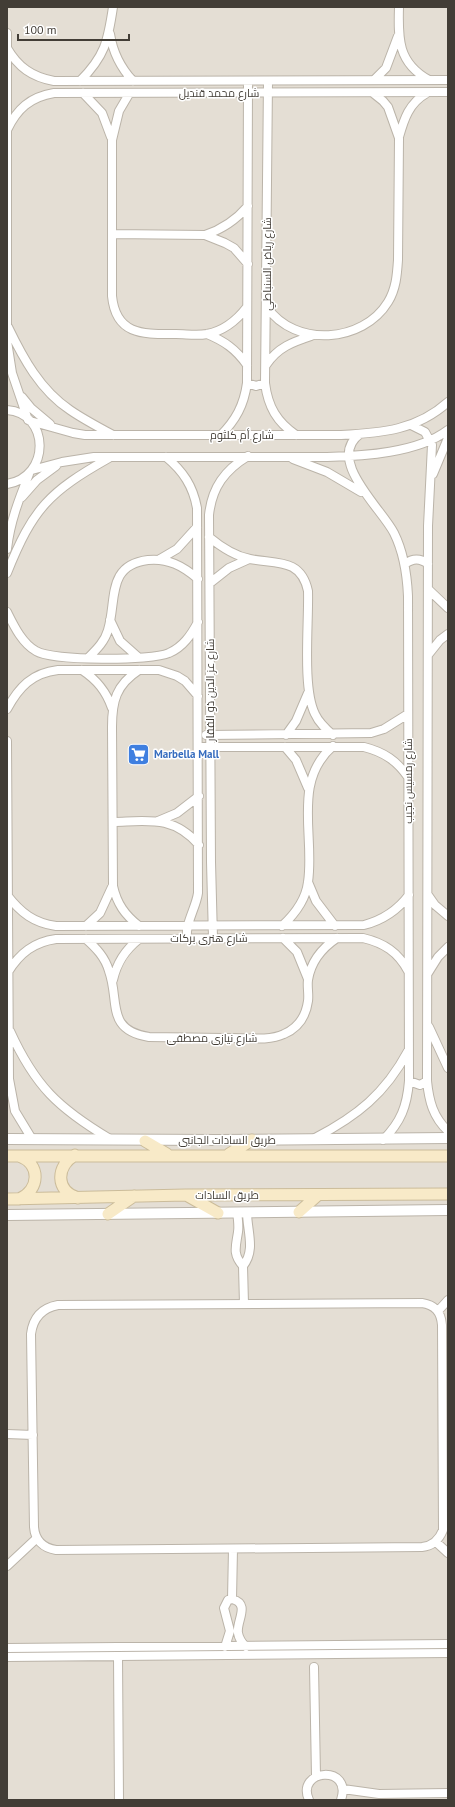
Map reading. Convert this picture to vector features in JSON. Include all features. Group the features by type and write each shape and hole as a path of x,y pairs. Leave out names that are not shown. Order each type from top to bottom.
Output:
{"main road":[{"path":"228,1155 252,1140"},
{"path":"145,1141 168,1155"},
{"path":"75,1155 64,1164 60,1178 66,1191 79,1198"},
{"path":"12,1156 448,1156"},
{"path":"12,1156 31,1163 36,1177 32,1191 19,1199"},
{"name":"طريق السادات","path":"7,1199 186,1195 448,1194"},
{"path":"186,1195 218,1213"},
{"path":"299,1212 318,1195"},
{"path":"108,1214 134,1196"}],"street":[{"path":"80,81 101,55 110,32 113,7"},
{"path":"399,7 398,35 401,48 409,64 422,76 430,80"},
{"path":"110,32 115,56 120,65 133,81"},
{"path":"7,33 7,325 9,357 16,389 29,420 36,430 40,440 38,461 30,472 17,504 9,531 7,549"},
{"path":"374,80 386,68 398,35"},
{"name":"شارع محمد قنديل","path":"7,48 21,67 31,74 54,81 448,80"},
{"name":"شارع رياض السنباطي","path":"220,436 242,407 247,383 248,81"},
{"name":"شارع رياض السنباطي","path":"268,81 267,307 265,384 267,396 277,419 296,435"},
{"path":"373,92 384,101 388,107 399,138"},
{"path":"266,365 278,350 287,344 312,336 336,334 348,331 378,314 387,302 394,290 397,276 399,138 408,111 414,102 429,92"},
{"name":"شارع محمد قنديل","path":"7,130 12,119 20,109 30,101 41,95 54,93 448,92"},
{"path":"83,93 91,99 102,113 112,140"},
{"path":"129,94 119,111 112,140 112,296 117,316 123,324 140,333 207,334 226,343 234,349 247,365"},
{"path":"112,234 205,235 215,232 233,221 248,206"},
{"path":"205,235 225,242 248,264"},
{"path":"207,334 234,322 247,307"},
{"path":"267,307 272,315 285,326 312,336"},
{"path":"7,325 31,370 54,398 69,410 115,436"},
{"path":"247,383 256,386 265,384"},
{"path":"16,389 40,417 61,430"},
{"name":"شارع أم كلثوم","path":"7,410 20,414 29,420 73,434 115,436 360,434 411,425 427,418 448,402"},
{"path":"411,425 425,432 431,441"},
{"name":"شارع أم كلثوم","path":"7,484 19,480 30,472 62,462 86,458 348,456 395,450 431,441 448,430"},
{"path":"348,456 350,443 360,434"},
{"path":"428,494 436,462 448,438"},
{"name":"شارع رمسيس نجيب","path":"431,441 428,494 427,1081 432,1109 438,1120 448,1131"},
{"name":"شارع عز الدين ذو الفقار","path":"213,938 211,862 209,515 213,492 226,472 248,456"},
{"path":"282,456 327,472 367,496"},
{"name":"شارع رمسيس نجيب","path":"348,456 354,476 367,496 387,520 394,534 405,564 408,596 409,1081 405,1109 397,1125 383,1140"},
{"path":"7,573 24,533 43,504 69,482 110,457"},
{"name":"شارع عز الدين ذو الفقار","path":"166,457 184,474 190,484 195,496 197,527 199,862 198,897 188,926 187,938"},
{"path":"17,504 37,480 62,462"},
{"path":"89,657 104,640 110,619 114,588 122,572 137,562 160,559 181,546 197,527"},
{"path":"209,537 222,547 249,559 286,564 301,574 306,582 308,600 308,693 315,715 333,735"},
{"path":"160,559 176,564 198,580"},
{"path":"210,583 229,568 249,559"},
{"path":"405,564 414,559 419,559 428,564"},
{"path":"428,589 434,597 448,608"},
{"path":"7,612 20,637 36,652 58,657 160,656 179,647 187,640 198,621"},
{"path":"110,619 120,641 138,657"},
{"path":"428,656 440,640 448,634"},
{"path":"7,709 19,689 36,675 58,670 159,670 177,676 185,681 198,696"},
{"path":"82,670 98,682 104,690 112,708"},
{"path":"139,670 128,678 119,690 112,708 113,886 119,905 124,913 139,926"},
{"path":"286,735 296,721 308,693"},
{"path":"198,735 333,735 371,733 391,726 408,714"},
{"path":"7,741 8,1079 15,1111 32,1139"},
{"path":"333,746 326,752 316,766 308,788 308,882 316,901 335,926"},
{"path":"198,747 358,746 375,750 394,760 408,777"},
{"path":"285,747 296,760 308,788"},
{"path":"113,822 158,820 177,813 199,796"},
{"path":"158,820 182,829 199,845"},
{"path":"199,862 211,862"},
{"path":"282,926 296,910 308,882"},
{"path":"86,926 100,913 113,886"},
{"name":"شارع هنرى بركات","path":"7,895 22,912 38,922 56,926 335,926 364,925 375,922 394,912 409,895"},
{"path":"428,895 435,905 448,916"},
{"name":"شارع نيازى مصطفى","path":"282,938 297,952 308,980"},
{"name":"شارع نيازى مصطفى","path":"86,939 104,958 112,983 116,1014 122,1024 130,1031 149,1037 253,1038 283,1035 293,1029 301,1021 306,1011 308,980 314,960 337,938"},
{"name":"شارع هنرى بركات","path":"8,972 22,954 38,943 56,939 363,938 386,946 399,957 409,972"},
{"name":"شارع نيازى مصطفى","path":"112,983 115,970 121,958 129,947 139,939"},
{"path":"428,974 438,957 448,947"},
{"path":"428,1022 448,1068"},
{"path":"8,1026 28,1068 52,1098 77,1118 110,1139"},
{"path":"312,1140 351,1118 369,1104 398,1070 409,1051"},
{"path":"409,1081 420,1085 427,1081"},
{"name":"طريق السادات الجانبى","path":"7,1139 110,1139 145,1141 383,1140 448,1138"},
{"path":"7,1215 448,1210"},
{"path":"242,1212 234,1251 238,1261 243,1266"},
{"path":"242,1212 251,1250 248,1260 243,1266 244,1304"},
{"path":"237,1236 248,1236"},
{"path":"438,1311 448,1300"},
{"path":"422,1303 428,1304 438,1311 442,1325 443,1530 436,1542 422,1547 56,1550 46,1547 37,1538 34,1527 31,1334 34,1322 46,1308 58,1305 422,1303"},
{"path":"7,1434 33,1435"},
{"path":"7,1566 37,1538"},
{"path":"436,1542 448,1553"},
{"path":"232,1549 232,1599"},
{"path":"225,1647 242,1607 240,1603 232,1599"},
{"path":"232,1599 228,1600 224,1608 225,1617 233,1626 246,1647"},
{"path":"7,1648 448,1644"},
{"path":"7,1657 448,1653"},
{"path":"118,1656 119,1800"},
{"path":"314,1667 316,1776"},
{"path":"309,1800 307,1791 308,1785 316,1776 327,1774 333,1776 341,1783 343,1789 341,1800"},
{"path":"343,1789 379,1794 448,1794"}],"shaded area":[{"path":"7,7 448,7 448,1800 7,1800"}],"place":[{"name":"Marbella Mall","path":"139,754"}]}
